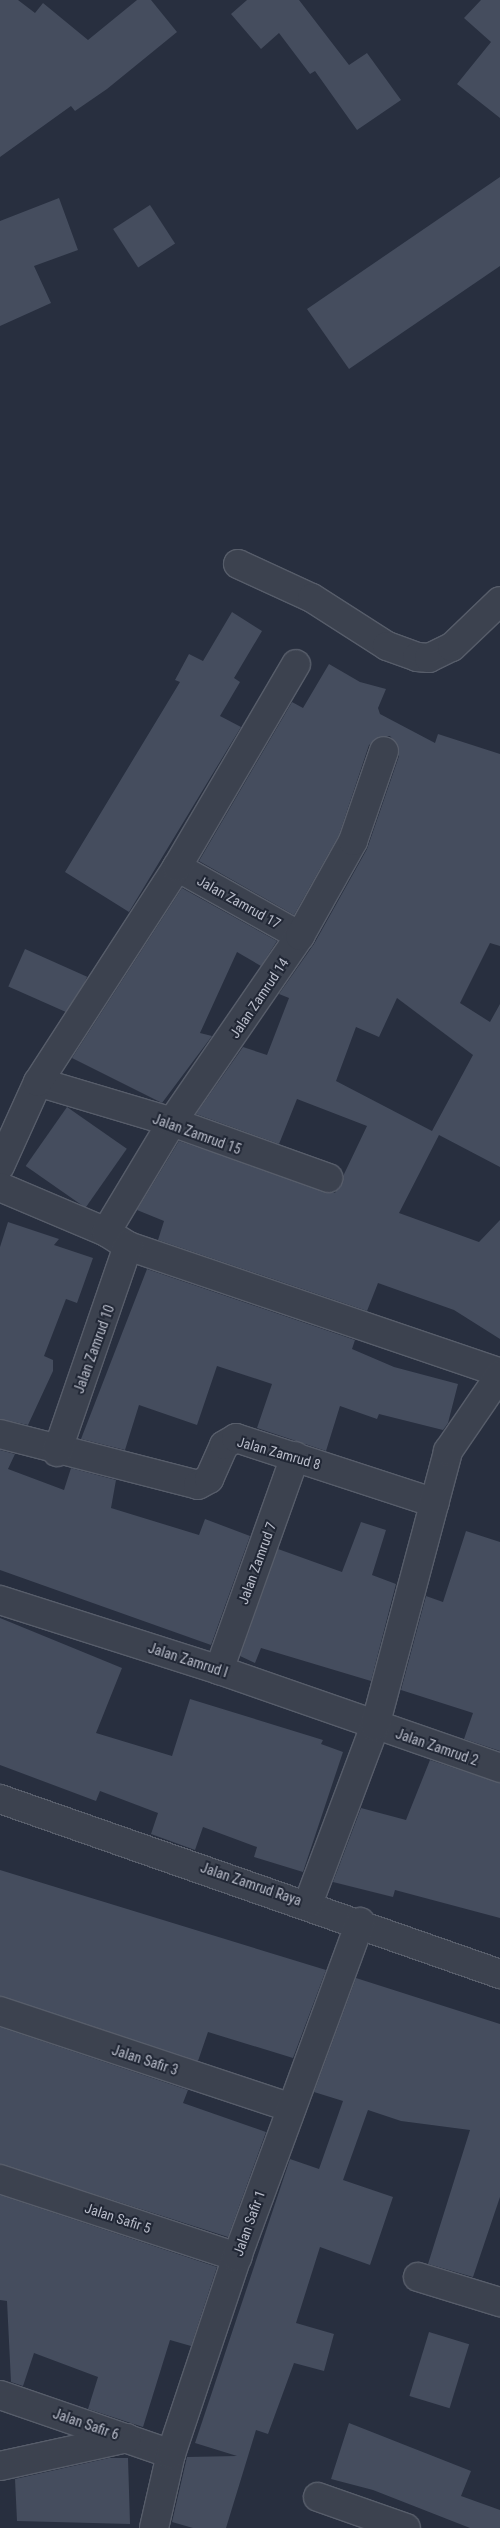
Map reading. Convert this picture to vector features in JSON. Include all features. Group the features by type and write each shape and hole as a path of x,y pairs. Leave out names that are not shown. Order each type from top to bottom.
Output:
{"street":[{"path":"238,564 290,586 387,646 417,657 429,658 452,647 500,601"},
{"path":"0,1166 8,1124 38,1082 177,867 296,664"},
{"name":"Jalan Zamrud 14","path":"117,1239 172,1122 300,936 353,841 384,750"},
{"name":"Jalan Zamrud 17","path":"177,867 300,936"},
{"name":"Jalan Zamrud 15","path":"38,1082 172,1122 328,1178"},
{"path":"0,1188 117,1239 500,1374 448,1451 436,1503 375,1726 308,1904"},
{"name":"Jalan Zamrud 10","path":"57,1452 117,1239"},
{"path":"0,1434 57,1452"},
{"name":"Jalan Zamrud 8","path":"57,1452 198,1485 209,1479 222,1448 232,1439 295,1456 436,1503"},
{"name":"Jalan Zamrud 7","path":"219,1670 295,1456"},
{"name":"Jalan Zamrud I","path":"0,1600 219,1670 375,1726"},
{"name":"Jalan Zamrud 2","path":"375,1726 500,1768"},
{"name":"Jalan Zamrud Raya","path":"0,1799 360,1922 500,1974"},
{"name":"Jalan Safir 1","path":"154,2528 171,2454 237,2257 360,1922"},
{"name":"Jalan Safir 3","path":"0,2011 291,2108"},
{"name":"Jalan Safir 5","path":"0,2179 237,2257"},
{"path":"418,2277 500,2302"},
{"name":"Jalan Safir 6","path":"0,2395 171,2454"},
{"path":"0,2466 128,2438"},
{"path":"318,2497 406,2528"}],"building":[{"path":"0,0 18,0 35,13 43,3 88,40 137,0 151,0 177,32 107,89 75,111 71,106 0,157"},
{"path":"247,0 299,0 349,65 367,53 401,100 357,130 315,71 310,74 279,33 261,49 231,14"},
{"path":"481,0 500,0 500,118 457,84 491,42 464,18"},
{"path":"500,177 500,266 349,369 307,309"},
{"path":"59,198 78,250 34,266 51,303 0,326 0,221"},
{"path":"150,205 175,244 138,268 113,229"},
{"path":"232,612 262,631 234,678 240,682 220,716 241,727 129,912 65,872 180,682 175,680 189,654 203,661"},
{"path":"329,664 360,682 386,689 378,708 380,714 435,743 438,734 500,754 500,946 490,943 460,1003 490,1022 500,1004 500,1167 439,1135 399,1213 479,1242 500,1220 500,1339 454,1310 378,1283 367,1311 158,1240 164,1221 137,1210 179,1141 335,1193 367,1126 297,1099 279,1144 196,1114 243,1047 267,1055 289,998 279,994 314,944 367,849 399,756 399,748 390,736 381,736 369,745 339,835 294,915 199,861 292,702 303,708","holes":["397,998 473,1055 432,1131 336,1081 356,1027 379,1037"]},
{"path":"182,888 277,941 261,966 237,952 200,1033 212,1036 162,1103 72,1058"},
{"path":"25,949 87,977 70,1014 8,986"},
{"path":"67,1107 127,1149 86,1208 26,1166"},
{"path":"8,1222 59,1239 54,1245 93,1258 77,1303 66,1299 44,1356 53,1360 53,1371 28,1425 0,1419 0,1247"},
{"path":"147,1269 355,1340 352,1349 394,1367 458,1384 448,1423 443,1430 379,1414 377,1419 340,1406 326,1451 257,1428 272,1384 217,1366 197,1425 139,1405 125,1450 81,1439"},
{"path":"0,1450 15,1454 8,1469 64,1490 71,1468 116,1480 111,1508 199,1535 205,1519 250,1536 211,1645 0,1570"},
{"path":"361,1522 386,1530 372,1575 396,1584 371,1681 261,1648 255,1663 240,1656 278,1549 342,1572"},
{"path":"466,1531 500,1542 500,1751 464,1739 473,1713 401,1690 426,1596 443,1602"},
{"path":"0,1618 122,1668 96,1733 172,1756 190,1699 323,1740 321,1744 343,1752 303,1872 254,1857 257,1847 203,1827 195,1850 151,1834 158,1813 100,1791 96,1801 0,1765"},
{"path":"430,1760 500,1783 500,1918 395,1890 393,1897 333,1882 361,1808 406,1820"},
{"path":"0,1870 326,1970 293,2058 208,2032 198,2061 0,1996"},
{"path":"356,1978 500,2024 500,2197 473,2277 428,2264 470,2130 401,2121 368,2110 343,2180 393,2197 370,2265 320,2247 296,2323 334,2334 324,2371 294,2363 268,2434 256,2430 226,2528 193,2528 172,2522 187,2457 237,2456 195,2443 290,2159 319,2169 343,2101 314,2092"},
{"path":"0,2027 188,2090 183,2103 266,2132 228,2237 0,2164"},
{"path":"0,2195 217,2267 191,2346 170,2340 143,2427 88,2409 98,2377 34,2353 23,2386 11,2382 7,2301 0,2300"},
{"path":"429,2332 469,2344 450,2408 409,2396"},
{"path":"349,2423 471,2471 461,2496 500,2510 500,2528 470,2528 373,2490 331,2479"},
{"path":"109,2458 128,2458 130,2524 17,2521 15,2479"}]}
